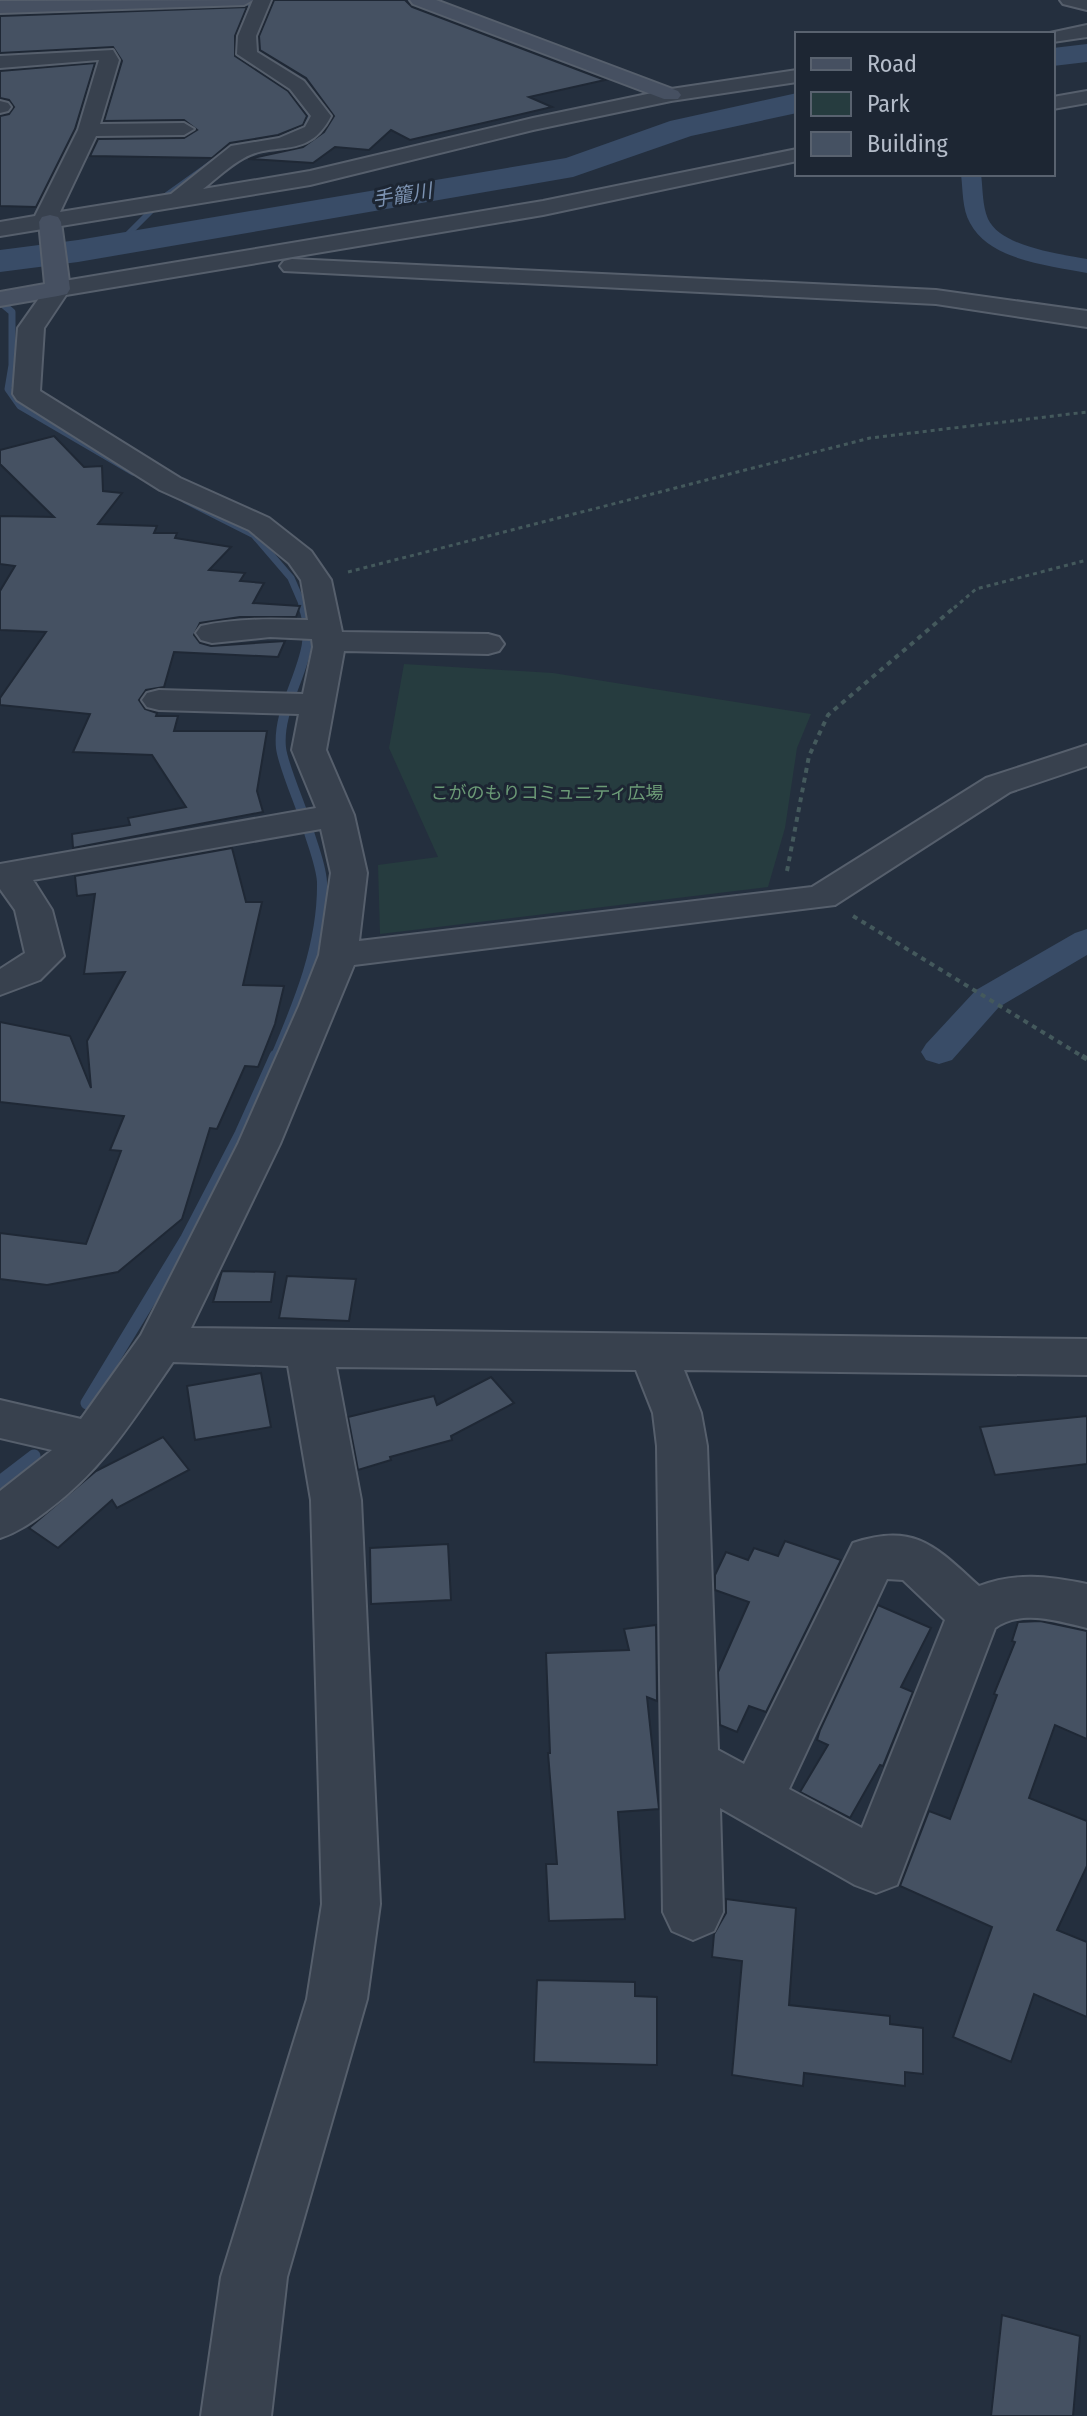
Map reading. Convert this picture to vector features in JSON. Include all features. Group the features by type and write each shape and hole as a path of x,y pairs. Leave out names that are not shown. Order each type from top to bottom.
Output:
{"street":[{"path":"0,7 244,0"},
{"path":"168,200 182,194 239,151 284,143 313,131 321,116 297,85 247,54 247,36 262,0"},
{"path":"419,0 671,95"},
{"path":"1069,0 1087,5"},
{"path":"1055,36 1087,31"},
{"path":"0,62 106,54 109,60 85,137 47,222 58,289 31,328 26,394 170,484 259,524 300,557 316,580 326,635 311,711 309,750 349,873 338,955 319,1006 259,1144 160,1344 93,1440 58,1475 0,1518"},
{"path":"0,229 310,178 533,124 671,95 795,76"},
{"path":"1055,103 1087,97"},
{"path":"85,137 184,129"},
{"path":"85,137 157,143"},
{"path":"0,299 548,207 795,155"},
{"path":"0,211 22,213 47,222"},
{"path":"209,262 936,297 1087,319"},
{"path":"212,633 270,628 326,635 488,644"},
{"path":"159,700 267,711 311,711"},
{"path":"212,722 267,711"},
{"path":"338,955 822,897 998,785 1087,755"},
{"path":"3,874 331,816"},
{"path":"0,983 26,972 45,956 43,928 18,883 3,874"},
{"path":"160,1344 309,1349 1087,1357"},
{"path":"236,2416 254,2277 337,1999 351,1904 336,1500 309,1349"},
{"path":"653,1352 677,1413 682,1446 693,1912"},
{"path":"0,1419 93,1440"},
{"path":"756,1799 871,1558 915,1559 974,1614"},
{"path":"691,1763 876,1866 974,1614 994,1602 1034,1595 1087,1606"}],"path":[{"path":"316,580 870,438 1087,412"},
{"path":"780,903 809,756 828,715 976,589 1087,560"},
{"path":"822,897 1087,1059"}],"green space":[{"name":"こがのもりコミュニティ広場","path":"404,664 553,673 811,714 797,748 785,828 768,887 380,934 378,865 438,857 389,748"}],"building":[{"path":"274,0 405,0 412,7 605,80 529,97 552,107 410,140 391,130 369,150 335,147 313,163 248,159 303,147 324,132 334,116 306,78 260,50 259,36"},
{"path":"247,7 235,36 235,56 288,91 307,116 303,125 278,135 230,143 212,158 90,156 98,139 184,138 197,130 184,120 104,121 122,61 113,47 0,53 0,16"},
{"path":"95,63 75,129 36,207 0,206 0,116 9,114 14,107 9,100 0,98 0,71"},
{"path":"54,436 84,467 102,466 103,491 122,493 98,524 157,526 154,533 177,533 175,538 231,547 209,570 245,573 240,581 264,583 253,603 300,606 296,617 240,617 200,623 194,635 200,643 211,646 285,641 278,657 174,652 164,687 146,690 139,700 145,709 157,713 156,716 178,716 174,731 267,731 257,791 263,812 73,848 72,834 130,825 128,818 186,807 152,755 73,752 90,714 0,705 0,698 46,632 0,630 0,591 15,566 0,564 0,516 54,517 0,464 0,450"},
{"path":"232,848 246,902 262,902 243,985 284,986 275,1024 258,1067 245,1066 217,1129 210,1128 182,1219 118,1272 47,1285 0,1279 0,1233 86,1244 121,1151 110,1150 124,1116 0,1102 0,1022 70,1036 91,1088 87,1041 125,972 84,974 95,894 77,896 75,876"},
{"path":"222,1271 275,1272 271,1302 213,1302"},
{"path":"287,1276 356,1279 349,1321 279,1318"},
{"path":"261,1373 271,1427 195,1440 187,1386"},
{"path":"491,1377 514,1403 451,1436 452,1440 390,1457 391,1460 358,1470 348,1417 434,1396 437,1405"},
{"path":"1087,1416 1087,1464 995,1475 980,1427"},
{"path":"163,1437 189,1470 117,1508 112,1500 58,1548 29,1528 96,1471"},
{"path":"785,1541 841,1560 766,1712 749,1706 737,1732 720,1725 718,1672 749,1602 715,1590 715,1575 726,1552 748,1560 754,1548 778,1556"},
{"path":"448,1544 451,1600 371,1604 370,1548"},
{"path":"878,1605 931,1628 901,1687 913,1692 883,1766 880,1765 850,1818 800,1792 828,1745 817,1740 820,1730"},
{"path":"1040,1621 1087,1631 1087,1739 1055,1725 1029,1798 1087,1821 1087,1866 1057,1930 1087,1942 1087,2017 1034,1994 1011,2062 953,2037 992,1927 900,1886 929,1811 950,1819 997,1695 994,1694 1015,1642 1012,1641 1018,1622"},
{"path":"656,1625 657,1701 647,1697 659,1809 618,1812 625,1919 549,1921 546,1864 557,1864 548,1753 546,1653 629,1650 624,1629"},
{"path":"726,1899 796,1908 789,2005 890,2016 890,2024 923,2028 923,2074 905,2072 905,2086 804,2073 803,2086 732,2075 742,1961 712,1957 714,1934 726,1913"},
{"path":"537,1980 635,1982 635,1996 657,1997 657,2065 534,2062"},
{"path":"1002,2315 1080,2336 1073,2416 991,2416"}],"waterway":[{"path":"247,65 235,54 251,5"},
{"name":"手籠川","path":"1055,57 1087,53"},
{"path":"288,94 308,116 300,130 289,135"},
{"name":"手籠川","path":"0,261 78,251 573,167 682,128 795,103"},
{"path":"119,243 167,195 223,155"},
{"path":"971,176 976,212 987,233 1028,253 1087,266"},
{"path":"0,302 12,312 12,365 8,389 20,406 133,472"},
{"path":"185,500 254,535 291,578 304,608"},
{"path":"275,1058 308,972 321,905 322,882 318,862 281,748 285,712 307,642 308,624 303,606"},
{"path":"989,998 1087,940"},
{"path":"939,1052 983,1004"},
{"path":"87,1403 187,1238 241,1134 276,1056"},
{"path":"0,1482 34,1456"}]}
